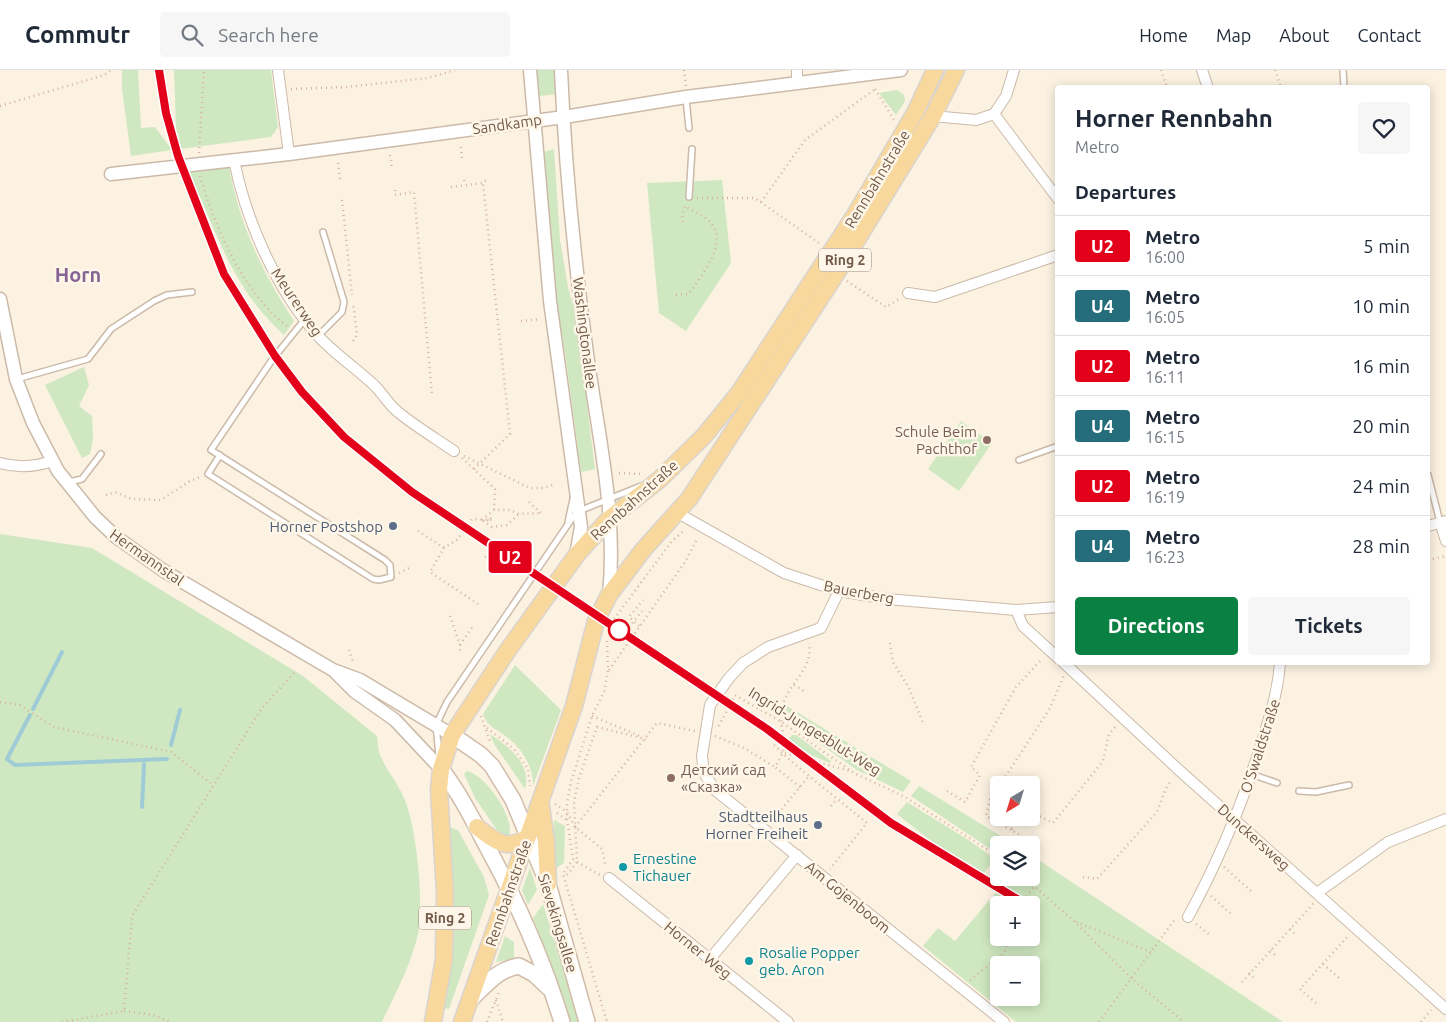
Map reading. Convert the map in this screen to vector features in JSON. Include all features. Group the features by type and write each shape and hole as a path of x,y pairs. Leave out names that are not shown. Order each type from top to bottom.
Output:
{"main road":[{"name":"Rennbahnstraße","path":"433,1022 444,959 445,894 439,812 441,769 452,735 513,642 577,554 610,518 654,477 704,436 739,392 851,222 916,111 935,70"},
{"name":"Rennbahnstraße","path":"462,1022 528,836 546,803 596,621 609,595 643,550 678,513 836,274 933,116 956,70"},
{"name":"Sievekingsallee","path":"452,735 481,755 497,772 510,795 548,884 587,1022"},
{"name":"Sievekingsallee","path":"441,769 458,793 510,887 553,992 562,1022"},
{"path":"546,803 548,884"},
{"path":"477,827 495,840 506,844 518,843 528,836"},
{"path":"472,998 496,975 504,970 519,966 534,974 553,992"}],"street":[{"path":"278,70 289,154"},
{"name":"Washingtonallee","path":"530,70 552,318 579,511 581,537 577,554"},
{"name":"Washingtonallee","path":"561,70 578,290 610,518 613,558 609,595"},
{"path":"797,70 797,84"},
{"name":"Sandkamp","path":"111,174 289,154 686,97 900,70"},
{"path":"933,116 976,120 994,114 1006,96 1014,70"},
{"path":"1202,70 1207,85"},
{"path":"994,114 1055,195"},
{"name":"Meurerweg","path":"234,160 248,211 262,245 279,279 304,319 318,336 345,362 375,386 396,411 454,451"},
{"path":"908,293 935,297 1055,256"},
{"name":"Hermannstal","path":"0,299 16,379 33,422 52,461 95,517 145,559 333,670 360,680 452,735"},
{"path":"0,463 12,466 34,466 52,461"},
{"name":"Bauerberg","path":"678,513 784,573 839,591 887,598 1016,610 1055,607"},
{"path":"1430,525 1443,522 1446,541"},
{"name":"Am Gojenboom","path":"839,591 821,628 768,647 743,663 729,678 710,706 710,734 702,756 704,773 715,790 1004,1022"},
{"path":"1016,610 1023,626 1054,654"},
{"name":"Dunckersweg","path":"1066,665 1180,771 1443,1003"},
{"name":"O'Swaldstraße","path":"1188,917 1217,861 1235,820 1278,690 1280,665"},
{"name":"Hermannstal","path":"333,670 354,691 403,727 441,769"},
{"path":"1319,894 1388,842 1446,820"},
{"path":"710,959 797,855"},
{"name":"Horner Weg","path":"609,878 788,1022"}],"lane":[{"path":"1343,70 1344,85"},
{"path":"686,97 689,128"},
{"path":"689,197 692,149"},
{"path":"318,336 342,312 344,302 323,232"},
{"path":"16,379 88,359 111,329 154,301 167,295 192,292"},
{"path":"220,455 208,474 374,579 379,580 391,577 390,565 385,560 220,455 211,450 272,360 304,319"},
{"path":"241,392 248,396"},
{"path":"1019,460 1055,447"},
{"path":"67,482 82,479 101,454"},
{"path":"441,769 436,724 450,698 566,526 579,511 654,477"},
{"path":"1430,481 1443,522"},
{"path":"566,526 576,486"},
{"path":"1251,774 1277,783"},
{"path":"1299,791 1316,792 1349,785"}],"path":[{"path":"0,106 104,75 112,70"},
{"path":"204,70 198,164 200,178 219,228 232,255 268,309 293,332"},
{"path":"282,89 346,87 428,78 455,70"},
{"path":"1161,70 1166,85"},
{"path":"1275,70 1279,85"},
{"path":"761,202 804,140 874,90 880,73"},
{"path":"874,90 895,120"},
{"path":"461,147 462,159"},
{"path":"390,156 392,169"},
{"path":"338,163 340,179"},
{"path":"451,187 483,183 488,178"},
{"path":"464,180 465,186"},
{"path":"474,469 510,434 500,323 483,183"},
{"path":"395,190 394,195 414,192 432,395"},
{"path":"683,222 682,215 689,197 707,199 749,196 761,202 813,239"},
{"path":"342,200 357,335 353,341"},
{"path":"676,295 685,296 689,294 711,262 717,247 716,230 712,223 702,215 685,207"},
{"path":"836,274 886,307 908,293"},
{"path":"521,321 552,318"},
{"path":"272,360 304,397"},
{"path":"454,451 530,488 536,489 553,485"},
{"path":"454,451 495,489 494,510"},
{"path":"619,473 654,477"},
{"path":"106,494 115,492 132,499 160,500 190,481 208,474"},
{"path":"482,520 494,510 510,510 519,514 541,512 530,502"},
{"path":"434,506 465,528"},
{"path":"482,520 492,527 508,525 519,514"},
{"path":"478,604 430,572 444,548 458,539 472,519 492,520"},
{"path":"608,626 672,541 693,522"},
{"path":"418,531 444,548"},
{"path":"608,671 685,562 697,539"},
{"path":"485,557 490,552 529,563"},
{"path":"1430,560 1446,556"},
{"path":"640,627 629,617 643,600"},
{"path":"626,630 642,611"},
{"path":"450,616 460,645 460,653"},
{"path":"460,645 473,626"},
{"path":"775,767 784,752 785,733 780,721 783,704 809,662 809,647 806,634"},
{"path":"607,640 608,671 604,692 592,716 571,782 567,820 573,858 586,869 609,878"},
{"path":"890,643 893,662 909,688 923,723"},
{"path":"947,791 965,802 980,775 971,767 1016,687 1054,654"},
{"path":"1006,776 1050,708 1066,665"},
{"path":"124,1012 132,916 262,708 294,673"},
{"path":"794,685 804,691"},
{"name":"Ingrid-Jungesblut-Weg","path":"710,734 735,695 780,721 854,772 905,797 990,851"},
{"path":"0,702 20,704 54,727 171,752 213,786"},
{"path":"592,716 646,739"},
{"path":"575,827 657,723 710,734 744,748 775,767 800,787"},
{"path":"489,742 485,727 507,742 528,769 529,784 546,803 567,820"},
{"path":"567,875 577,862 574,802 579,778 597,727 646,739"},
{"path":"1040,816 1053,823 1103,761 1109,734 1115,728"},
{"path":"774,744 791,761 867,823 824,877"},
{"path":"784,752 854,772"},
{"path":"1083,877 1097,878 1157,812 1167,786 1180,771"},
{"path":"765,829 809,776"},
{"path":"831,806 837,798"},
{"path":"990,800 986,816 990,818"},
{"path":"546,803 567,812 575,827 602,849 609,878"},
{"path":"1004,826 1019,834"},
{"path":"1011,830 1014,826"},
{"path":"573,858 563,874 607,1022"},
{"path":"1217,861 1251,892"},
{"path":"1035,886 1074,921 1131,978 1184,1022"},
{"path":"1203,889 1231,914"},
{"path":"1242,982 1319,894"},
{"path":"1099,1022 1177,917 1188,917 1210,936"},
{"path":"1074,921 1151,952"},
{"path":"1316,1003 1300,990 1356,928"},
{"path":"1290,929 1295,934"},
{"path":"968,982 1004,953 1007,946"},
{"path":"1271,950 1275,955"},
{"path":"1323,964 1339,978"},
{"path":"1250,974 1254,978"},
{"path":"487,1022 500,987"},
{"path":"496,999 502,1022"},
{"path":"1421,1022 1443,1003"},
{"path":"62,1022 124,1012 153,1015 171,1022"}],"green space":[{"path":"122,70 138,70 141,128 155,127 172,150 131,156 122,89"},
{"path":"174,70 271,70 278,127 271,137 180,149 166,129 176,128"},
{"path":"537,70 558,70 559,94 538,96"},
{"path":"897,90 904,95 905,101 896,115 879,93"},
{"path":"554,149 560,240 568,287 576,316 595,469 581,472 565,352 554,297 541,153"},
{"path":"229,166 239,208 253,247 282,303 294,321 284,335 266,317 238,278 227,258 188,170"},
{"path":"722,180 731,263 686,331 659,313 647,183"},
{"path":"84,367 89,385 79,406 92,416 93,439 90,454 82,458 45,385"},
{"path":"961,421 992,443 959,491 928,469"},
{"path":"0,534 92,548 303,676 377,736 380,755 402,794 408,809 417,853 420,889 418,934 402,979 382,1022 0,1022"},
{"path":"515,665 561,710 533,786 529,766 522,753 508,738 490,726 483,714"},
{"path":"788,706 911,781 903,792 857,770 785,719 784,714"},
{"path":"490,734 511,750 522,764 526,780 525,789 494,744"},
{"path":"792,735 796,735 831,761 830,763 792,747 789,738"},
{"path":"467,771 482,780 497,798 508,819 509,836 501,836 475,798 464,774"},
{"path":"919,786 1001,836 990,836 990,849 911,796"},
{"path":"907,802 990,855 990,865 979,879 897,814"},
{"path":"554,820 565,826 564,863 556,868 553,845"},
{"path":"449,827 458,830 484,877 489,895 449,1009 444,1008 451,964 453,918"},
{"path":"1040,861 1283,1022 1016,1022 996,1006 1040,1006 1040,956 990,956 990,1001 923,946 938,928 955,941 990,899 990,946 1040,946 1040,896 993,896 997,891 991,886 1040,886"},
{"path":"530,868 537,890 528,905 522,890"},
{"path":"990,875 990,885 985,881"},
{"path":"543,904 579,1022 569,1022 549,959 533,918"},
{"path":"505,936 514,942 514,959 496,962"}],"waterway":[{"path":"33,709 62,652"},
{"path":"171,745 180,710"},
{"path":"30,715 7,759 15,765 167,759"},
{"path":"142,807 144,764"}],"metro line":[{"name":"U2","path":"159,70 166,113 183,174 224,274 275,356 302,392 344,437 376,465 412,492 767,729 891,823 1014,896"}],"place":[{"name":"Schule Beim Pachthof","path":"987,440"},
{"name":"Horner Postshop","path":"393,526"},
{"name":"Детский сад «Сказка»","path":"671,778"},
{"name":"Stadtteilhaus Horner Freiheit","path":"818,825"},
{"name":"Ernestine Tichauer","path":"623,867"},
{"name":"Rosalie Popper geb. Aron","path":"749,961"}],"district":[{"name":"Horn","path":"78,274"}]}
